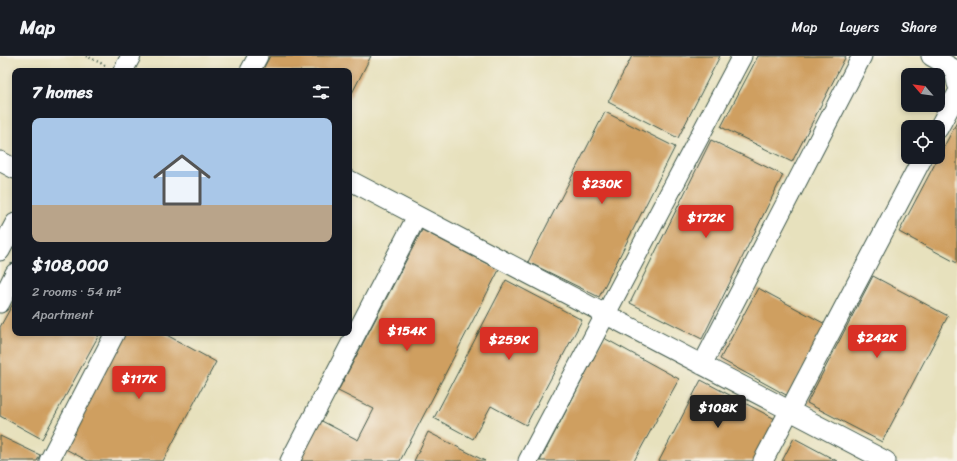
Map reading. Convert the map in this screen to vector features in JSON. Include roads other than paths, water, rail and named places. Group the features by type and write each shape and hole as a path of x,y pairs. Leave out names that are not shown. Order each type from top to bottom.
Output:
{"lane":[{"path":"120,68 130,56"},
{"path":"252,68 258,56"},
{"path":"528,461 742,56"},
{"path":"702,365 862,56"},
{"path":"931,56 954,69 957,84"},
{"path":"943,120 957,94"},
{"path":"0,161 12,167"},
{"path":"762,461 919,164"},
{"path":"352,182 886,461"},
{"path":"290,461 417,216"},
{"path":"0,250 12,228"},
{"path":"0,303 12,279"},
{"path":"49,461 113,336"}]}
